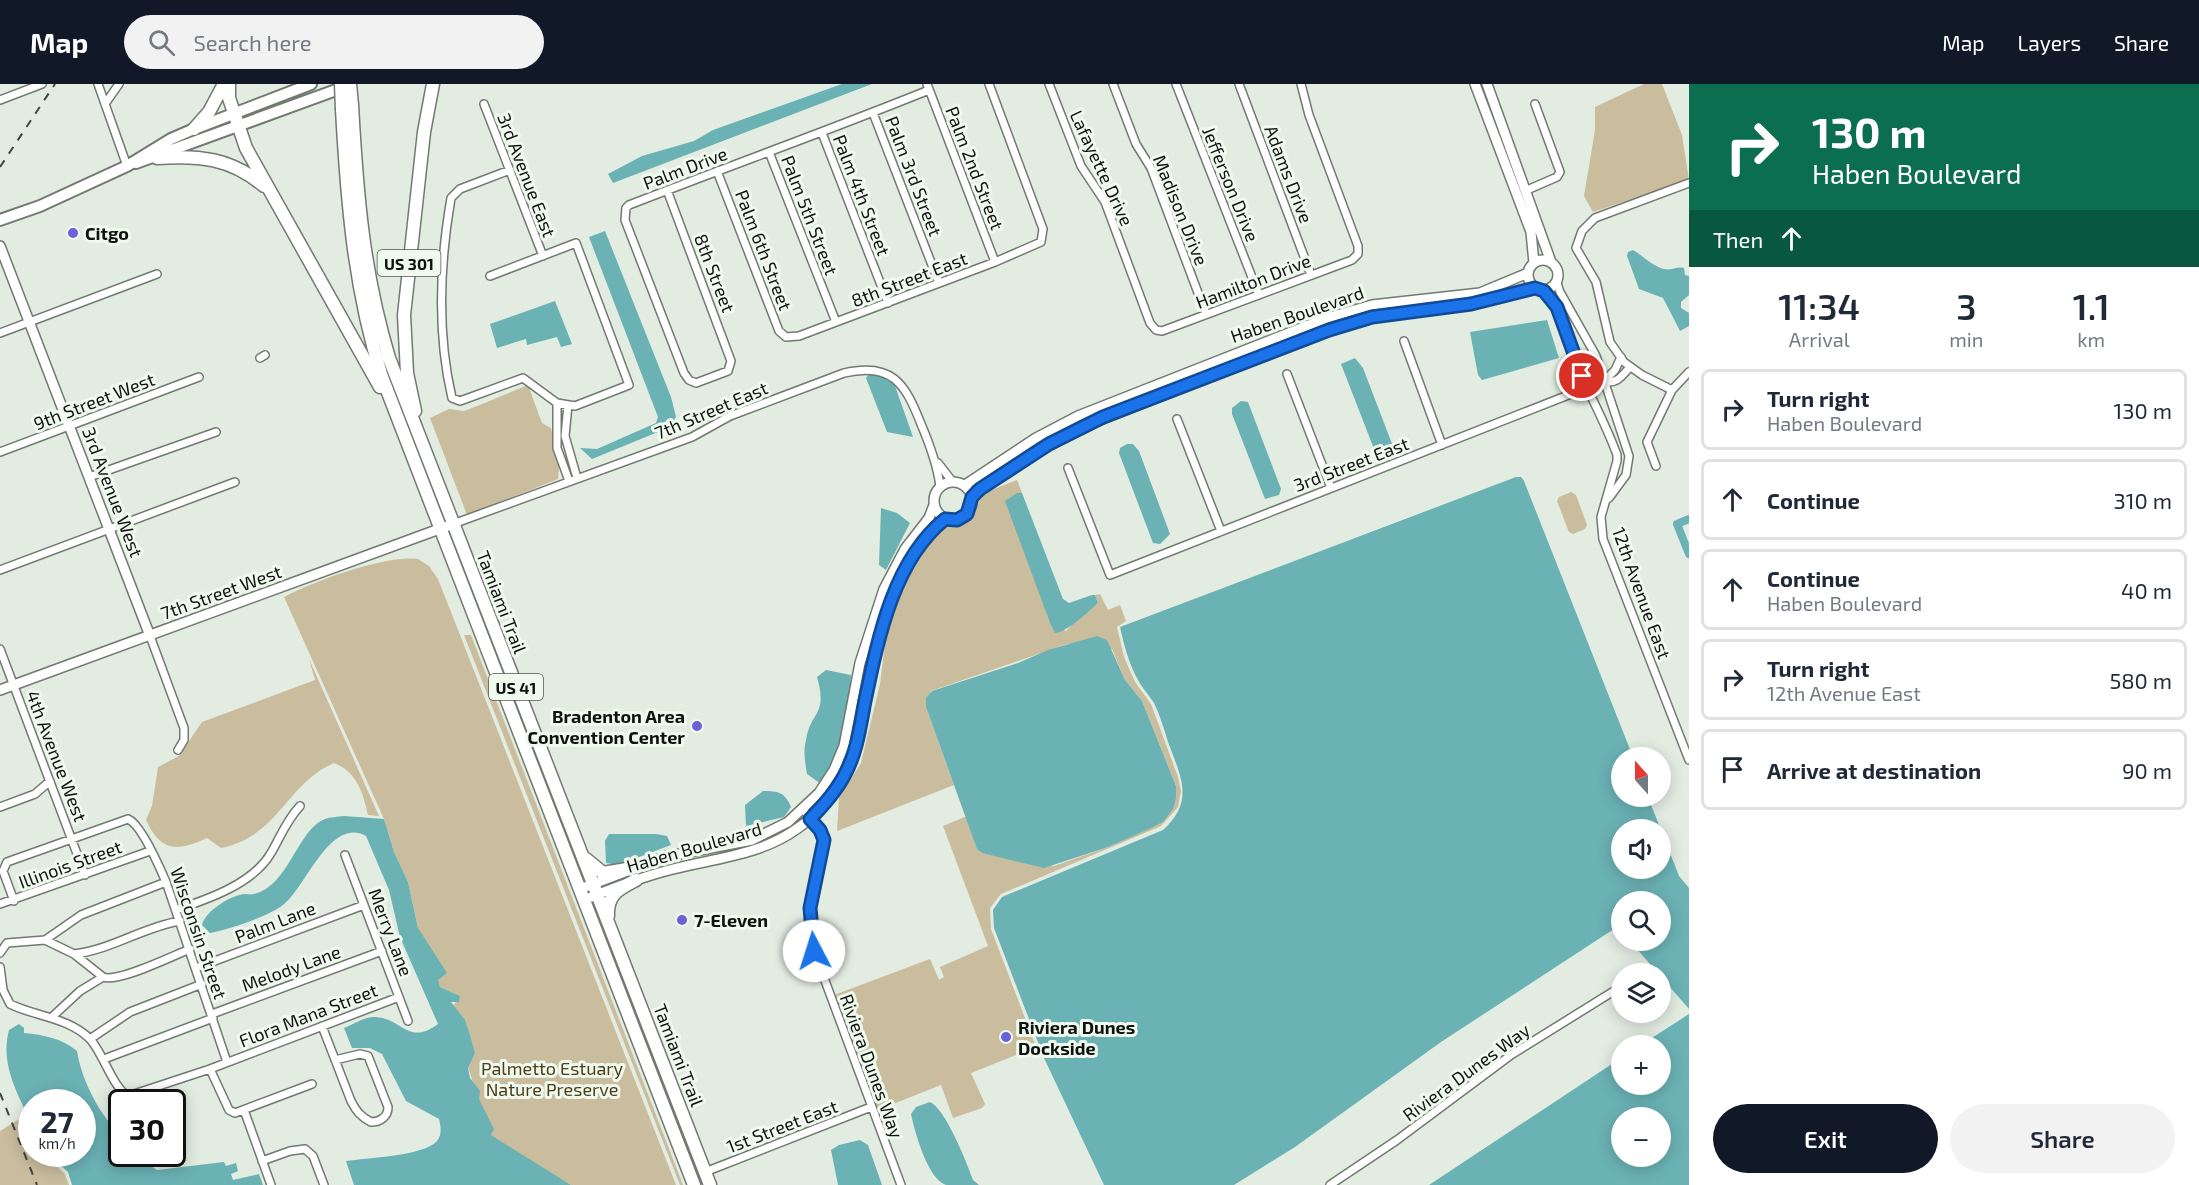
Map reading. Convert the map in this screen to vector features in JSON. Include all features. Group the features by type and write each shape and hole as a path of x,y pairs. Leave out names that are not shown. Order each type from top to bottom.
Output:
{"highway":[{"path":"194,129 209,112 224,84"},
{"path":"229,84 229,98 246,148 396,417"},
{"name":"Tamiami Trail","path":"341,84 347,107 369,280 389,358 710,1185"},
{"name":"Tamiami Trail","path":"352,84 347,107 348,220 360,296 374,353 396,417 694,1185"},
{"path":"424,132 426,84"},
{"name":"US 301","path":"421,442 404,345 407,273 424,132 433,84"},
{"path":"157,158 196,156 224,161 243,170 274,195"},
{"path":"580,851 590,864 603,873 634,874"},
{"path":"608,923 608,903 634,874"}],"main road":[{"path":"0,220 34,208 128,166 171,139 311,84"},
{"path":"128,166 157,158 352,84"}],"street":[{"path":"0,100 42,84"},
{"path":"98,84 128,166"},
{"path":"105,104 119,84"},
{"name":"8th Street East","path":"786,337 799,336 888,303 1041,242 1043,229 989,84"},
{"name":"Lafayette Drive","path":"1049,84 1081,166 1105,202 1150,323 1156,330"},
{"name":"Madison Drive","path":"1113,84 1136,144 1151,168 1206,315"},
{"name":"Jefferson Drive","path":"1176,84 1259,295"},
{"name":"Adams Drive","path":"1239,84 1311,275"},
{"name":"Hamilton Drive","path":"1156,330 1169,329 1352,260 1358,254 1358,246 1309,115 1301,84"},
{"path":"1475,84 1531,232 1534,263 1528,273 1529,280 1540,289 1557,283 1559,273 1551,262 1487,84"},
{"name":"Palm Drive","path":"689,380 624,216 629,205 873,113 928,87"},
{"name":"Palm 2nd Street","path":"928,87 995,262"},
{"path":"1484,107 1495,103"},
{"name":"3rd Avenue East","path":"484,104 543,256 576,243 629,385 574,406 568,405"},
{"path":"1527,190 1557,177 1560,172 1535,104"},
{"name":"Palm 3rd Street","path":"873,113 939,283"},
{"name":"Palm 4th Street","path":"822,133 888,303"},
{"name":"Palm 5th Street","path":"769,152 836,322"},
{"path":"510,170 460,189 451,198 442,298 445,369 452,398 460,401 523,378 557,403 568,405 564,424 567,450 577,478"},
{"name":"Palm 6th Street","path":"717,171 776,324 786,337"},
{"path":"1672,390 1630,367 1610,342 1596,282 1576,248 1578,238 1588,223 1689,183"},
{"name":"8th Street","path":"667,190 728,349 731,368 696,383 689,380"},
{"name":"3rd Avenue West","path":"0,246 184,728 184,740 178,750"},
{"path":"490,276 543,256"},
{"path":"1534,263 1544,260 1551,262"},
{"name":"Haben Boulevard","path":"965,485 1064,422 1120,397 1216,360 1345,312 1407,300 1470,296 1494,289 1528,273"},
{"path":"0,333 157,274"},
{"name":"12th Avenue East","path":"1557,283 1596,356 1629,462 1621,484 1606,503"},
{"name":"12th Avenue East","path":"1540,289 1557,307 1617,455 1601,517 1603,539 1689,760"},
{"name":"Haben Boulevard","path":"972,497 1023,460 1085,426 1221,371 1352,322 1389,314 1471,304 1540,289"},
{"path":"1404,341 1442,445"},
{"path":"1604,381 1615,370 1621,357"},
{"name":"Haben Boulevard","path":"1216,360 1221,371"},
{"name":"3rd Street East","path":"1068,468 1110,574 1604,381 1610,383 1618,380 1630,367"},
{"name":"7th Street East","path":"453,524 692,437 730,416 859,369 877,370 901,383 910,397 936,460 940,486"},
{"path":"1656,466 1647,442 1672,390 1689,372"},
{"path":"1287,374 1332,488"},
{"name":"9th Street West","path":"0,452 199,377"},
{"path":"557,403 555,424 558,453 569,481"},
{"path":"1177,419 1221,531"},
{"path":"555,424 564,424"},
{"path":"89,477 216,432"},
{"path":"558,453 567,450"},
{"name":"7th Street East","path":"936,460 952,481"},
{"path":"952,481 965,485 972,497 971,509 963,518 945,519 934,505 934,495 940,486 952,481"},
{"path":"0,570 235,482"},
{"name":"Haben Boulevard","path":"582,895 682,853 752,840 788,822 825,785 841,755 860,663 876,609 904,549 929,518 934,505"},
{"name":"Haben Boulevard","path":"634,874 757,850 786,836 810,819 830,798 848,768 858,740 871,670 884,622 901,579 931,530 945,519"},
{"name":"7th Street West","path":"0,690 453,524"},
{"name":"4th Avenue West","path":"0,649 85,875"},
{"path":"860,663 871,670"},
{"path":"0,807 35,794 50,782"},
{"path":"176,910 247,878 270,854 281,831 300,806"},
{"path":"803,809 810,819"},
{"name":"Riviera Dunes Way","path":"810,819 820,830 824,840 810,908 814,951 901,1185"},
{"name":"Wisconsin Street","path":"72,838 131,820 138,826 166,882 227,1062"},
{"path":"14,901 3,871 5,864 72,838"},
{"name":"Illinois Street","path":"0,904 14,901 150,850"},
{"name":"Merry Lane","path":"345,855 408,1020"},
{"path":"0,953 7,943 45,940 81,915 166,882"},
{"name":"Palm Lane","path":"196,968 364,905"},
{"path":"74,954 99,948 150,928 180,921"},
{"path":"45,940 74,954 103,977 110,979 190,949"},
{"name":"Melody Lane","path":"104,1059 381,951"},
{"path":"0,967 1,990 12,1005 52,1017 74,1027 90,1039 104,1059"},
{"path":"52,1017 80,992 103,977"},
{"path":"90,1039 130,1012 202,984"},
{"name":"Riviera Dunes Way","path":"1330,1185 1397,1140 1511,1055 1611,993"},
{"name":"Flora Mana Street","path":"104,1059 120,1089 128,1096 210,1069 399,997"},
{"path":"322,1026 335,1060 351,1101 359,1114 371,1122 382,1119 387,1114 388,1107 369,1056 360,1054 335,1060"},
{"path":"210,1069 229,1110 235,1113 312,1084"},
{"name":"1st Street East","path":"705,1172 871,1107"},
{"path":"244,1110 271,1185"},
{"path":"262,1161 290,1151 305,1149 313,1156 324,1185"}],"green space":[{"path":"1644,84 1662,84 1682,135 1689,180 1593,212 1584,196 1595,130 1595,107"},
{"path":"528,385 542,423 551,428 559,469 558,479 467,515 430,418 449,409 464,411"},
{"path":"1017,480 1022,493 1019,494 1037,585 1050,623 1066,631 1080,616 1098,603 1095,595 1100,594 1108,610 1120,605 1126,621 1117,627 1124,657 1135,682 1151,704 1178,777 1181,791 1178,807 1161,826 1001,894 990,908 991,929 1036,1047 971,1073 985,1104 982,1108 953,1118 941,1085 878,1110 834,995 930,959 939,980 944,977 940,967 988,946 943,826 967,816 977,849 982,853 1054,866 1108,847 1163,822 1176,786 1142,701 1125,680 1112,649 1067,644 931,691 926,707 954,785 837,831 839,798 861,763 880,684 887,628 901,590 937,531 946,523 962,523 966,520 981,494"},
{"path":"1571,492 1576,495 1587,525 1585,529 1573,534 1569,532 1557,501 1559,497"},
{"name":"Palmetto Estuary Nature Preserve","path":"418,559 429,566 438,579 676,1185 571,1185 490,1135 468,1067 475,1053 464,1020 453,1006 460,996 440,987 418,928 408,882 394,852 384,819 284,597 350,570 387,561"},
{"path":"464,635 471,635 683,1185 680,1185"},
{"path":"309,659 379,816 368,815 358,784 348,772 334,763 304,783 270,821 241,842 221,848 207,838 187,846 178,847 164,843 152,831 146,820 152,806 158,767 179,756 202,722 315,680"},
{"path":"18,1120 18,1167 58,1167 65,1174 69,1185 0,1185 0,1131"}],"water":[{"path":"842,84 872,84 613,183 608,174 642,156 694,141 713,130"},
{"path":"605,231 671,397 676,417 670,427 592,459 580,448 597,449 656,423 658,417 589,237"},
{"path":"1633,250 1660,268 1684,268 1685,275 1689,276 1689,295 1681,302 1681,308 1689,313 1689,326 1680,331 1663,298 1639,289 1627,256 1628,252"},
{"path":"555,301 572,344 561,347 557,337 527,345 526,339 497,348 490,324"},
{"path":"1547,320 1559,358 1482,380 1478,375 1470,332"},
{"path":"1355,358 1363,368 1394,449 1381,459 1376,454 1341,364"},
{"path":"869,374 877,374 894,383 913,437 887,432 866,378"},
{"path":"1241,401 1248,402 1281,489 1279,495 1265,499 1232,414 1232,408"},
{"path":"1133,444 1139,451 1170,534 1160,544 1153,543 1119,453 1120,448"},
{"path":"1521,477 1629,747 1611,747 1611,807 1652,807 1657,819 1611,819 1611,879 1671,879 1671,856 1679,876 1689,888 1689,1009 1671,988 1671,963 1649,963 1639,951 1671,951 1671,891 1611,891 1611,931 1441,1042 1295,1147 1234,1185 1104,1185 1044,1058 994,928 993,910 1002,897 1163,830 1179,809 1182,788 1177,766 1156,708 1132,668 1120,627"},
{"path":"1017,493 1022,493 1063,599 1069,603 1095,595 1098,603 1060,632 1055,633 1050,623 1005,501"},
{"path":"881,508 897,513 910,523 886,570 879,565"},
{"path":"1097,636 1107,640 1125,680 1142,701 1176,786 1173,809 1163,822 1149,829 1108,847 1044,868 982,853 977,849 926,707 926,698 932,691 1018,663 1048,650"},
{"path":"826,670 851,675 849,704 834,762 821,784 807,774 805,749 808,730 820,706 817,677"},
{"path":"763,791 780,793 791,807 784,817 746,826 745,805"},
{"path":"344,816 384,819 394,852 408,882 418,928 447,973 438,980 440,987 460,996 459,1002 451,1002 465,1020 469,1032 475,1053 468,1068 470,1078 480,1091 479,1099 494,1129 491,1135 571,1185 354,1185 346,1161 394,1156 420,1150 437,1141 441,1131 439,1119 406,1101 382,1054 370,1048 352,1048 344,1028 372,1017 393,1022 412,1032 428,1030 438,1024 400,937 389,890 366,836 353,833 341,836 319,857 291,897 268,914 228,929 210,933 202,925 213,909 226,901 239,895 253,894 266,889 284,870 315,825 327,818"},
{"path":"609,834 656,834 667,836 671,845 618,865 606,863 605,841"},
{"path":"1689,1014 1689,1185 1429,1185 1611,1065 1611,1095 1671,1095 1671,1035 1656,1035"},
{"path":"19,1024 24,1028 24,1033 52,1038 77,1051 89,1089 18,1089 18,1094 8,1066 9,1030"},
{"path":"930,1102 936,1106 949,1125 973,1180 979,1185 946,1185 939,1181 933,1173 923,1154 911,1114 916,1107"},
{"path":"96,1103 108,1121 108,1167 153,1167 157,1170 224,1162 226,1166 236,1163 238,1171 231,1174 233,1180 259,1174 263,1185 72,1185 68,1172 62,1167 96,1167"},
{"path":"860,1140 868,1145 882,1185 838,1185 831,1150 839,1145"}],"waterway":[{"path":"1689,519 1677,524 1689,554"}],"railway":[{"path":"0,167 55,84"},
{"path":"0,1093 37,1185"}],"place":[{"name":"Citgo","path":"73,233"},
{"name":"Bradenton Area Convention Center","path":"697,726"},
{"name":"7-Eleven","path":"682,920"},
{"name":"Riviera Dunes Dockside","path":"1006,1037"}],"route":[{"path":"814,951 810,908 824,840 820,830 810,819 830,798 848,768 858,740 878,645 890,604 901,579 931,530 945,519 963,518 971,509 972,497 980,489 1049,444 1109,415 1329,330 1372,317 1471,304 1535,288 1544,291 1557,307 1582,376"}]}
